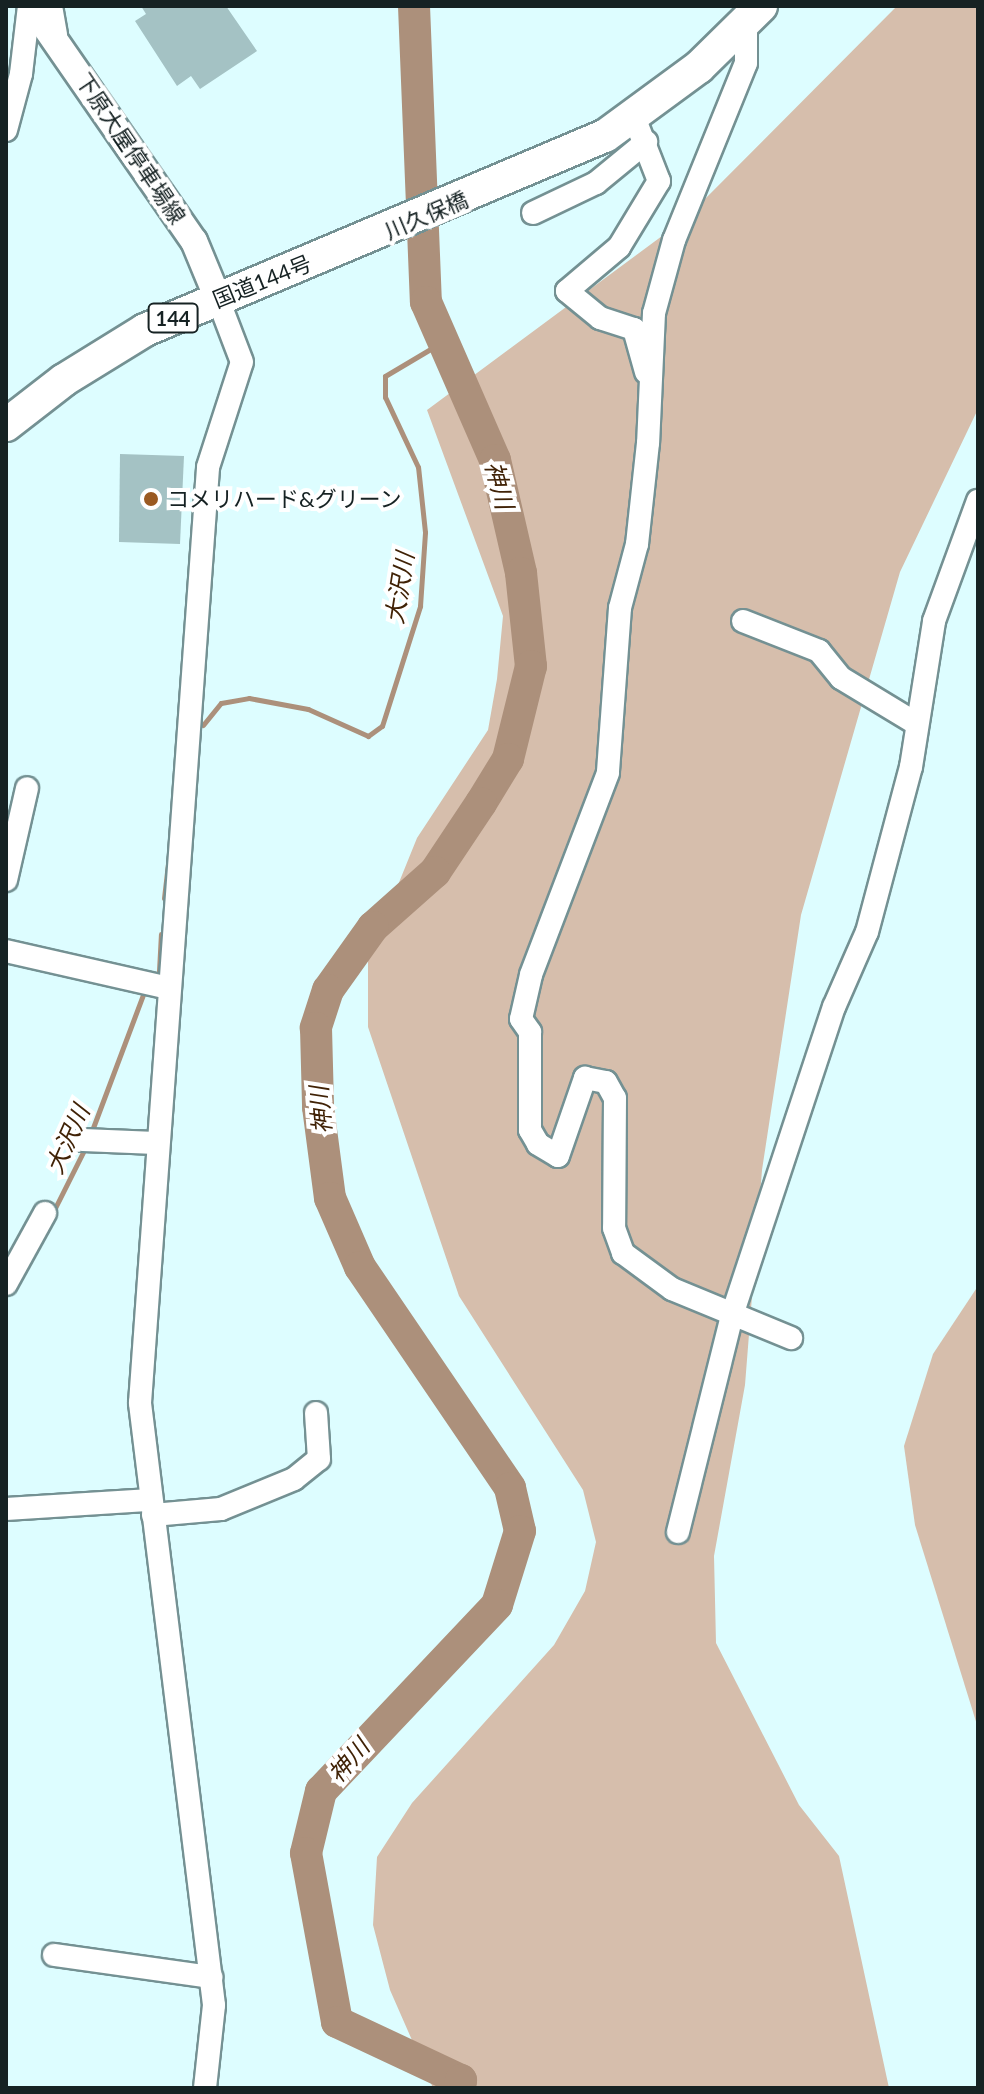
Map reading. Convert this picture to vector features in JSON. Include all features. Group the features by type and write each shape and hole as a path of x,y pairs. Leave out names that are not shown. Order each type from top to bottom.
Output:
{"highway":[{"name":"144","path":"640,129 751,12"},
{"name":"川久保橋","path":"359,243 640,129"},
{"name":"国道144号","path":"6,425 106,352 218,299 359,243"}],"main road":[{"name":"下原大屋停車場線","path":"30,6 56,35 194,241 218,299"}],"street":[{"path":"6,130 21,74 30,6"},
{"path":"51,6 56,35"},
{"path":"751,12 746,63 661,279 637,544 620,608 608,773 531,975 521,1019 530,1032 530,1130 538,1144 558,1156 577,1090 585,1078 606,1082 615,1098 614,1228 623,1253 672,1289 791,1338"},
{"path":"533,213 596,183 640,129"},
{"path":"640,129 659,181 619,247 567,291 600,318 634,329 651,388"},
{"path":"205,2088 215,2040 211,1977 140,1403 208,467 242,362 218,299"},
{"path":"678,1532 733,1312 834,1007 867,932 917,724 934,621 978,501"},
{"path":"743,621 819,651 841,678 917,724"},
{"path":"6,880 27,788"},
{"path":"6,951 169,988"},
{"path":"87,1140 157,1143"},
{"path":"6,1284 45,1213"},
{"path":"6,1509 221,1509 294,1479 319,1459 316,1413"},
{"path":"54,1955 211,1977"}],"shaded area":[{"path":"897,6 978,6 978,409 900,572 801,915 762,1170 745,1385 714,1556 716,1643 799,1805 839,1856 889,2088 433,2088 390,1990 373,1925 377,1857 412,1803 554,1645 585,1591 596,1542 583,1490 459,1296 368,1027 368,959 417,838 488,730 497,679 503,616 427,410 685,219"},
{"path":"978,1286 978,1728 915,1525 904,1446 933,1354"}],"building":[{"path":"141,6 226,6 257,51 200,89 191,76 177,86 135,21 146,14"},
{"name":"コメリハード&グリーン","path":"120,454 184,456 180,544 119,542"}],"waterway":[{"name":"神川","path":"414,6 426,302 495,460 521,573 531,666 508,759 481,803 435,872 373,927 328,990 316,1028 318,1107 330,1198 360,1267 510,1488 520,1531 497,1605 321,1791 306,1853 337,2022 461,2080 460,2088"},
{"name":"大沢川","path":"203,725 221,703 249,698 308,709 368,736 382,726 420,606 425,532 418,467 385,397 385,376 444,341"},
{"name":"大沢川","path":"164,898 170,846"},
{"name":"大沢川","path":"159,971 161,934"},
{"name":"大沢川","path":"91,1133 145,989"},
{"name":"大沢川","path":"53,1212 86,1146"}],"place":[{"name":"コメリハード&グリーン","path":"151,499"}]}
